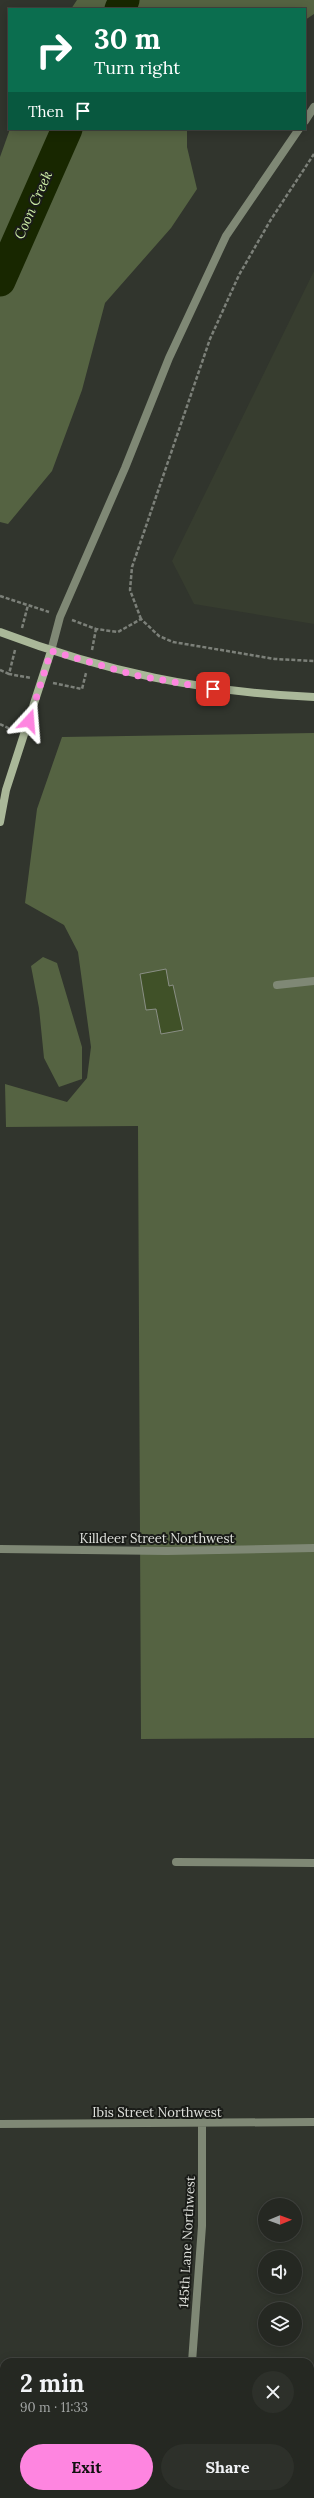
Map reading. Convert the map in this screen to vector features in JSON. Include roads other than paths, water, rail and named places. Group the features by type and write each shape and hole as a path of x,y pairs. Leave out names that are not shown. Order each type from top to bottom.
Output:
{"street":[{"path":"306,119 314,107"},
{"path":"0,822 6,790 51,651 60,617 125,468 169,358 226,236 298,130"},
{"path":"0,632 51,651 134,675 187,686 258,694 314,697"},
{"path":"277,985 314,981"},
{"name":"Killdeer Street Northwest","path":"0,1549 167,1551 314,1548"},
{"path":"176,1862 314,1863"},
{"name":"Ibis Street Northwest","path":"0,2124 202,2124 314,2122"},
{"name":"145th Lane Northwest","path":"192,2358 202,2226 202,2124"}],"waterway":[{"name":"Coon Creek","path":"120,8 124,0"},
{"name":"Coon Creek","path":"0,281 67,130"}]}
